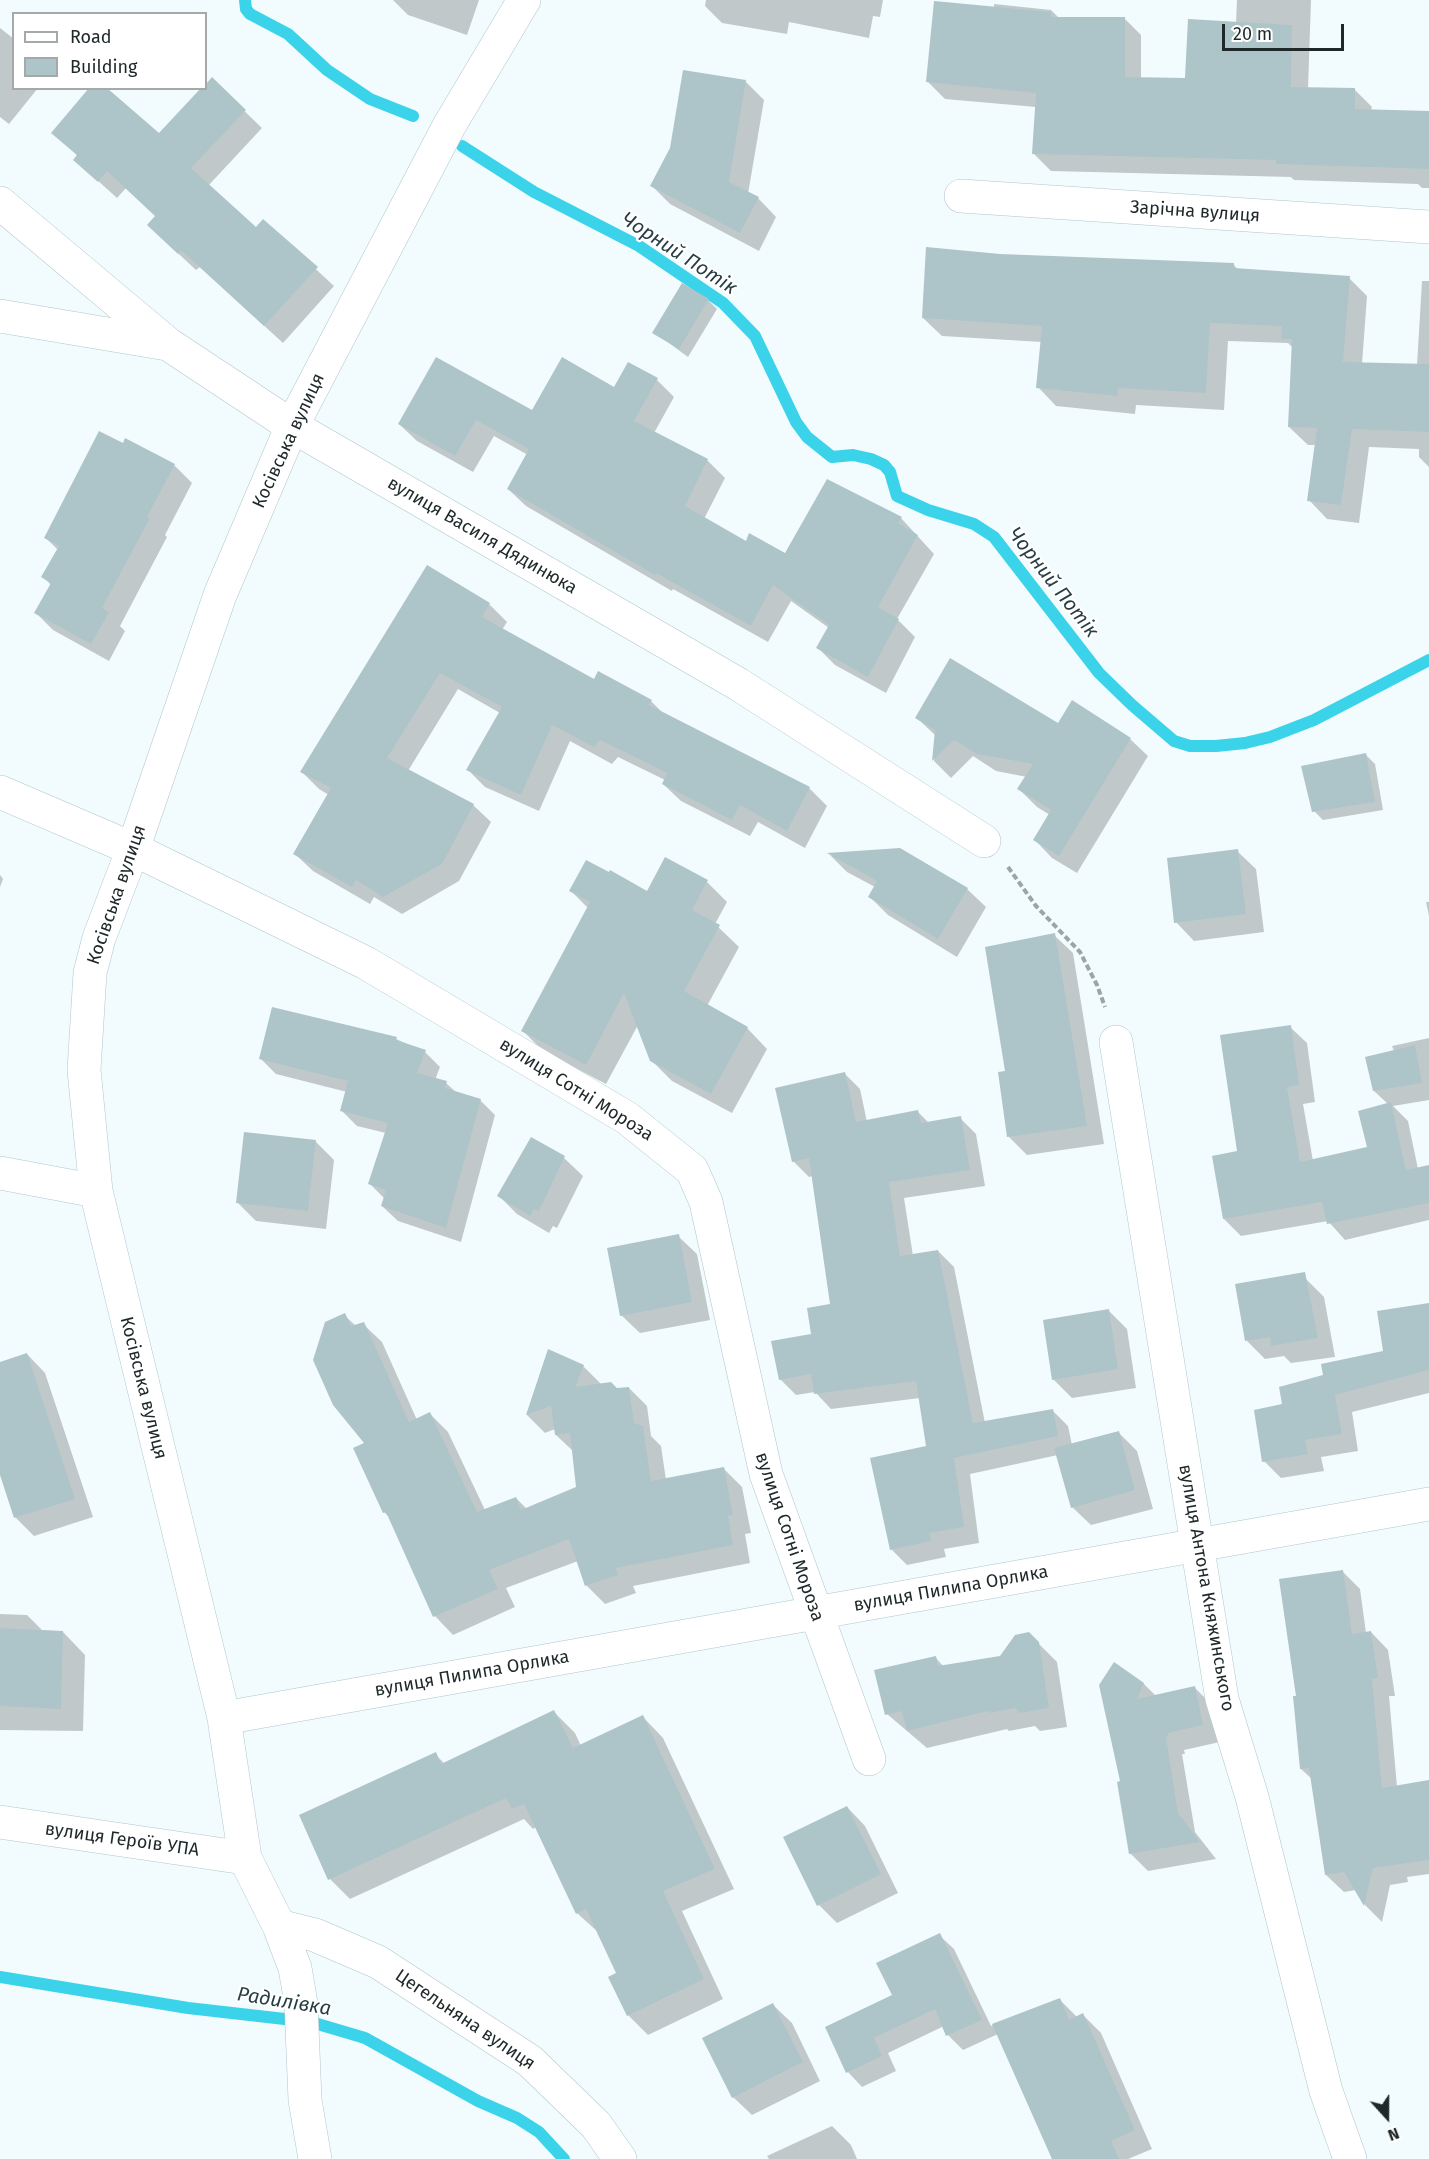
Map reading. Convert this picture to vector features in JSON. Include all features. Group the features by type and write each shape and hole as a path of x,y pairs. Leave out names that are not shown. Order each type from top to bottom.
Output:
{"street":[{"name":"Косівська вулиця","path":"315,2159 306,2108 301,2003 295,1968 279,1926 245,1858 224,1718 96,1191 84,1070 90,973 99,938 134,849 220,595 292,426 449,126 524,0"},
{"name":"Зарічна вулиця","path":"961,196 1429,227"},
{"name":"вулиця Василя Дядинюка","path":"0,203 168,344 292,426 738,684 984,841"},
{"path":"0,315 168,344"},
{"name":"вулиця Сотні Мороза","path":"0,792 134,849 366,963 603,1102 666,1147 692,1170 706,1202 766,1474 814,1613 869,1759"},
{"name":"вулиця Антона Княжинського","path":"1116,1042 1222,1699 1249,1787 1323,2080 1350,2159"},
{"path":"0,1173 96,1191"},
{"name":"вулиця Пилипа Орлика","path":"224,1718 1429,1504"},
{"name":"вулиця Героїв УПА","path":"0,1822 245,1858"},
{"name":"Цегельняна вулиця","path":"279,1926 315,1935 378,1962 530,2061 596,2126 620,2159"}],"path":[{"path":"984,841 1013,873 1036,906 1080,952 1097,985 1116,1042"}],"building":[{"path":"934,1 1051,12 1051,17 1125,17 1125,77 1185,78 1188,19 1292,25 1291,87 1355,88 1355,109 1429,111 1429,169 1276,164 1276,160 1032,154 1036,93 926,82"},
{"path":"683,70 746,80 729,182 759,197 740,233 650,186 670,148"},
{"path":"212,77 246,110 191,168 256,227 263,219 318,267 264,326 181,250 178,254 147,225 155,216 107,171 98,182 73,160 77,155 51,133 87,90 109,90 159,133 199,90 207,90 207,83"},
{"path":"926,247 1000,254 1234,263 1234,268 1350,276 1343,362 1429,364 1429,432 1352,429 1341,505 1307,501 1317,428 1288,427 1292,339 1281,339 1282,326 1210,323 1206,393 1118,388 1117,396 1036,388 1042,326 922,318"},
{"path":"682,283 709,299 679,349 652,333"},
{"path":"436,357 532,410 562,357 614,387 628,362 658,378 634,421 708,459 685,506 746,541 749,533 785,553 827,479 902,517 898,523 918,535 878,607 899,619 868,677 816,648 829,625 773,585 751,626 656,573 655,575 507,489 529,449 476,420 455,456 398,424"},
{"path":"99,431 123,443 125,438 175,464 147,517 150,518 102,608 109,612 91,644 34,613 51,583 41,577 59,546 44,538"},
{"path":"427,565 490,603 482,617 594,679 598,671 652,700 649,705 810,787 787,831 740,805 732,820 662,784 667,773 600,740 594,747 552,725 521,795 466,770 502,707 440,673 387,758 474,804 442,864 383,897 356,880 352,887 293,854 331,788 300,772"},
{"path":"950,658 1058,723 1072,700 1131,738 1059,856 1033,840 1051,810 1017,789 1033,764 977,754 954,740 932,761 935,730 915,718"},
{"path":"1366,753 1375,802 1312,812 1301,766"},
{"path":"900,848 968,888 938,939 868,897 877,881 827,853"},
{"path":"1238,849 1246,914 1174,923 1167,858"},
{"path":"665,857 708,880 692,910 720,925 684,991 748,1027 711,1094 650,1061 624,993 586,1065 521,1031 590,902 569,891 586,860 609,872 610,870 647,891"},
{"path":"1055,933 1087,1126 1007,1137 998,1072 1005,1071 985,947"},
{"path":"272,1007 397,1037 396,1040 426,1050 417,1073 447,1081 445,1088 481,1099 446,1228 381,1206 386,1190 368,1184 388,1123 340,1111 348,1081 259,1059"},
{"path":"1291,1025 1299,1085 1287,1087 1300,1162 1367,1147 1358,1111 1391,1102 1406,1170 1429,1165 1429,1203 1327,1224 1322,1202 1223,1219 1212,1156 1237,1151 1220,1035"},
{"path":"1415,1045 1422,1083 1373,1091 1365,1057"},
{"path":"845,1072 856,1122 918,1110 921,1123 961,1116 970,1170 889,1182 900,1256 938,1250 973,1423 1053,1409 1058,1436 954,1458 964,1527 929,1533 931,1541 890,1550 870,1458 926,1446 916,1381 814,1394 811,1374 779,1380 771,1341 811,1334 807,1308 830,1304 809,1158 792,1162 775,1088"},
{"path":"244,1132 316,1140 308,1211 236,1203"},
{"path":"531,1137 565,1156 539,1211 534,1209 530,1216 497,1196"},
{"path":"679,1234 692,1302 620,1316 607,1248"},
{"path":"1305,1272 1318,1338 1271,1346 1270,1337 1245,1341 1235,1284"},
{"path":"1429,1303 1429,1370 1335,1395 1342,1434 1305,1440 1308,1454 1262,1462 1254,1410 1282,1404 1279,1387 1323,1375 1321,1364 1383,1351 1377,1311"},
{"path":"1109,1309 1118,1369 1052,1380 1043,1320"},
{"path":"345,1313 351,1326 364,1322 409,1422 430,1412 477,1512 516,1497 521,1510 576,1487 570,1433 555,1435 551,1406 526,1415 548,1349 584,1365 575,1387 611,1382 617,1388 629,1387 634,1423 643,1426 651,1481 724,1467 733,1515 728,1516 733,1545 616,1568 618,1575 585,1586 569,1539 489,1570 498,1589 433,1617 386,1512 383,1513 353,1448 364,1443 333,1405 313,1360 325,1322"},
{"path":"27,1353 75,1499 14,1518 0,1475 0,1362"},
{"path":"1119,1431 1135,1490 1071,1508 1054,1448"},
{"path":"1343,1570 1352,1634 1371,1631 1378,1678 1372,1679 1382,1788 1429,1780 1429,1860 1373,1868 1364,1906 1344,1872 1325,1875 1309,1768 1300,1769 1293,1696 1296,1696 1279,1579"},
{"path":"0,1628 63,1631 61,1709 0,1706"},
{"path":"1029,1632 1039,1642 1049,1708 1020,1713 1015,1708 989,1713 988,1711 907,1731 902,1711 885,1715 874,1670 936,1656 938,1666 1000,1656 1015,1635"},
{"path":"1114,1662 1144,1683 1137,1699 1195,1686 1203,1725 1168,1733 1166,1737 1178,1813 1200,1842 1129,1854 1117,1782 1120,1781 1099,1685"},
{"path":"554,1710 573,1748 643,1715 715,1869 663,1891 704,1979 627,2016 608,1977 616,1973 586,1909 576,1914 524,1804 512,1809 506,1798 328,1880 299,1815 436,1752 441,1764"},
{"path":"847,1806 881,1874 817,1906 783,1837"},
{"path":"940,1933 982,2020 946,2036 935,2009 874,2038 882,2056 846,2073 825,2027 892,1995 876,1963"},
{"path":"1060,1998 1069,2020 1083,2013 1135,2130 1111,2141 1119,2159 1052,2159 992,2024"},
{"path":"773,2003 803,2062 732,2098 702,2038"}],"waterway":[{"name":"Чорний Потік","path":"245,0 246,9 250,14 288,34 327,70 370,99 413,116"},
{"name":"Чорний Потік","path":"462,146 534,192 639,246 723,303 755,336 796,422 807,437 832,457 853,455 884,465 890,472 897,496 928,510 974,524 994,537 1099,673 1174,741 1190,746 1216,746 1245,743 1270,737 1314,720 1429,660"},
{"name":"Радилівка","path":"0,1977 188,2008 311,2022 365,2038 478,2101 517,2118 539,2132 564,2159"}]}
